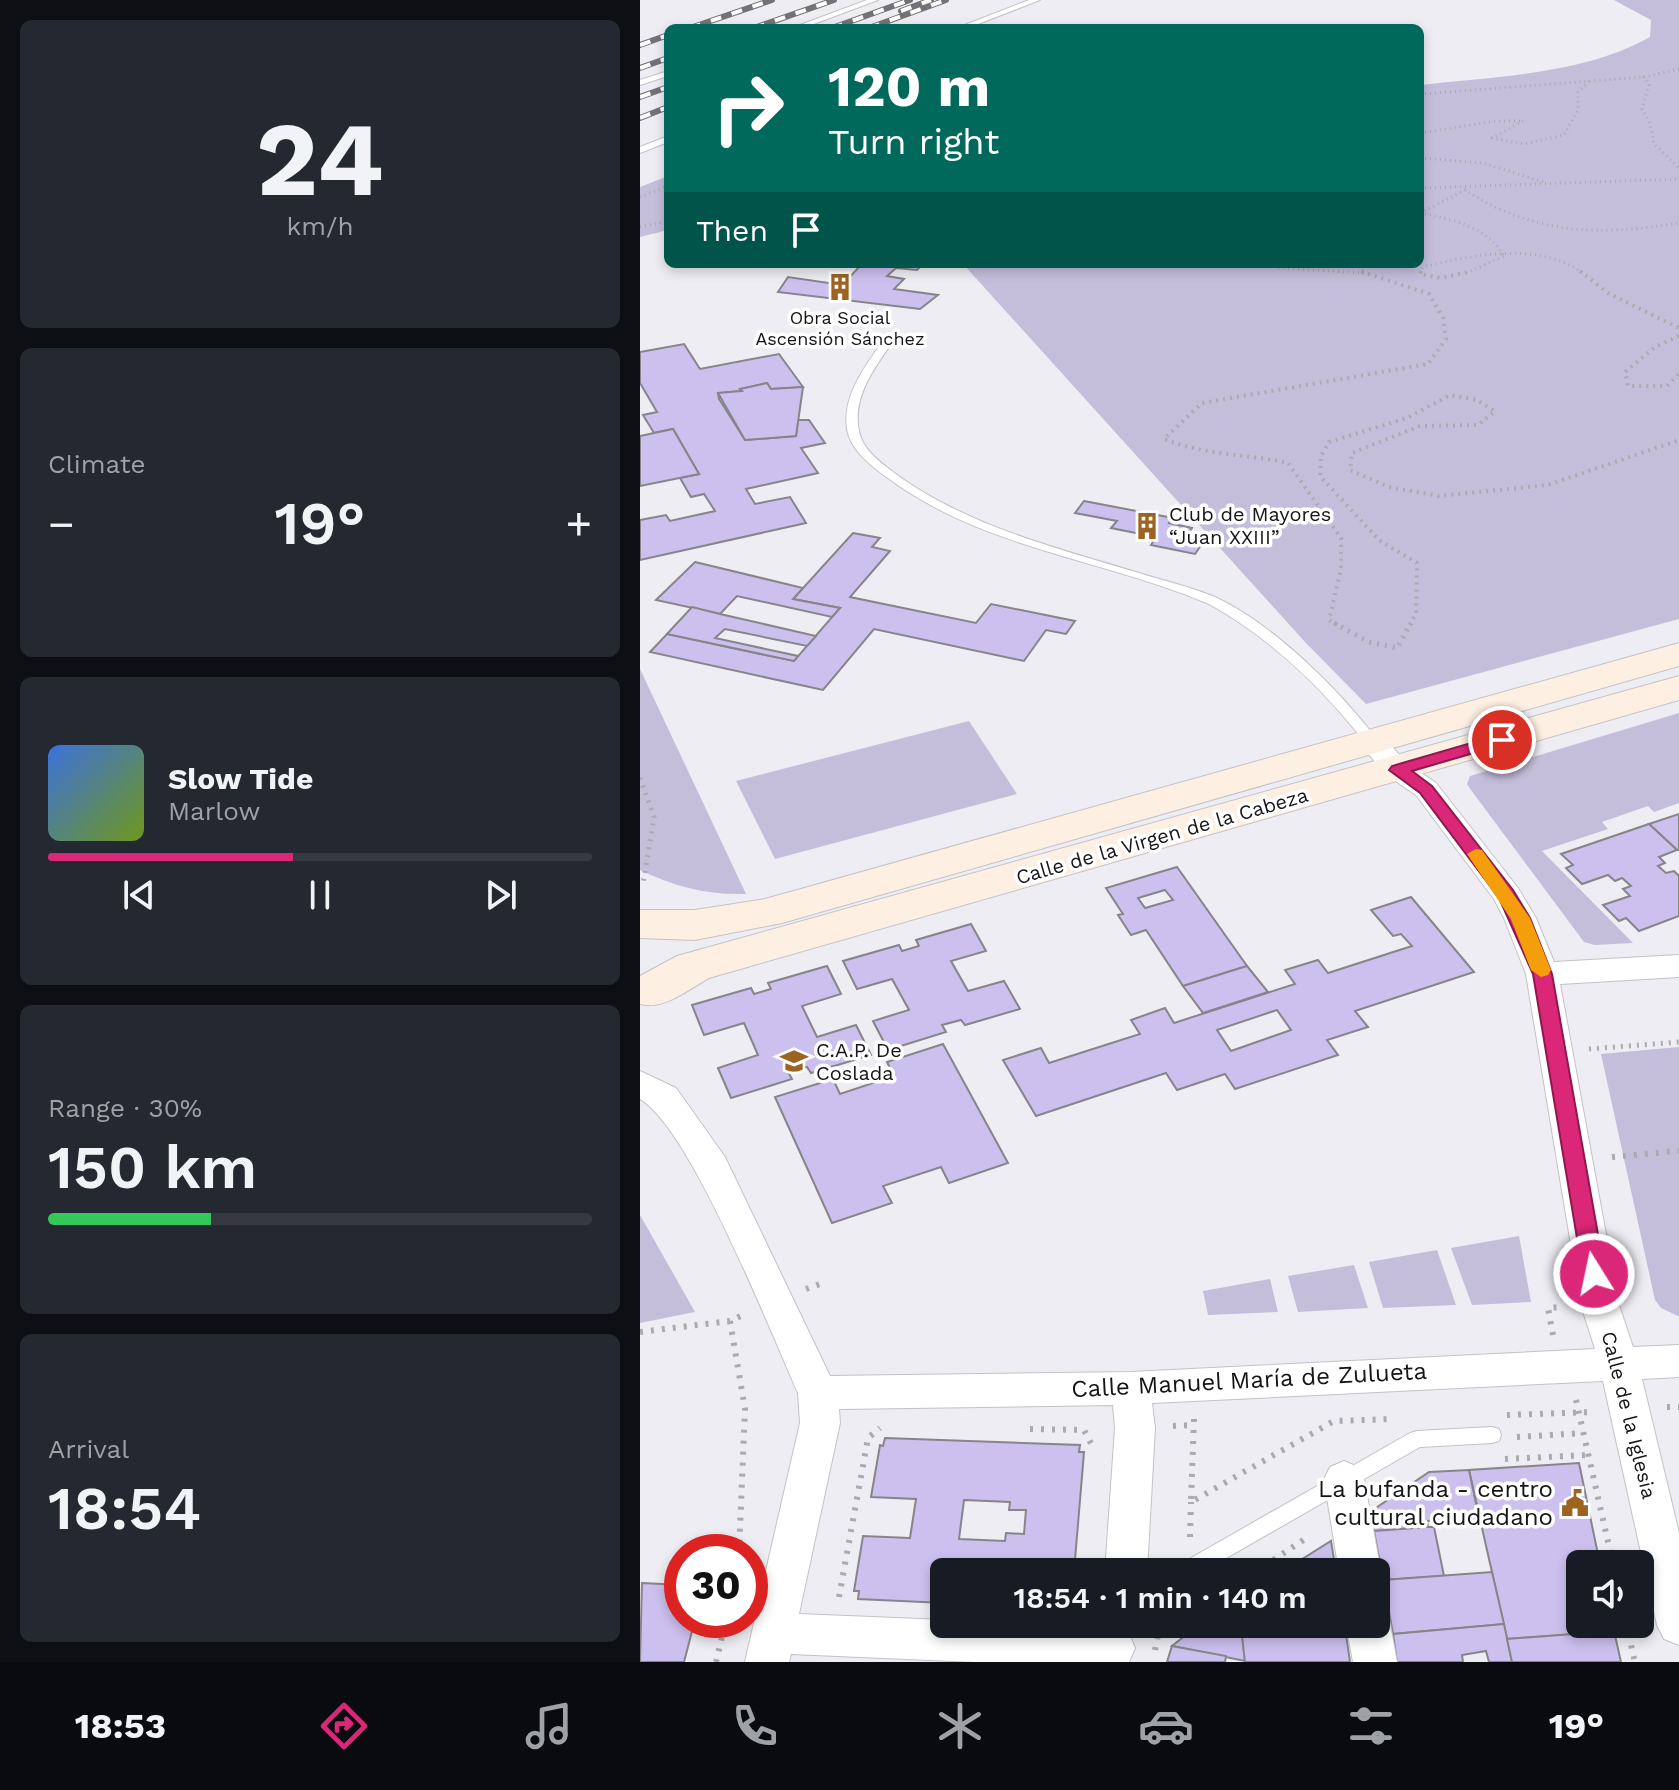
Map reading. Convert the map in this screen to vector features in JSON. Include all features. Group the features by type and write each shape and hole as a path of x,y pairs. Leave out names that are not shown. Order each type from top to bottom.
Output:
{"main road":[{"name":"Calle de la Virgen de la Cabeza","path":"644,998 693,967 1385,755 1679,654"},
{"name":"Calle de la Virgen de la Cabeza","path":"642,910 695,925 766,913 1385,755 1679,688"},
{"path":"642,910 653,944 655,968 644,998"}],"street":[{"name":"Calle de la Iglesia","path":"1385,755 1426,789 1507,895 1520,918 1542,974 1600,1305 1619,1363 1679,1625"},
{"path":"1542,974 1679,966"},
{"path":"640,1083 664,1097 712,1166 818,1393 820,1423 771,1647 1130,1646"},
{"name":"Calle Manuel María de Zulueta","path":"818,1393 1131,1388 1679,1361"},
{"path":"1127,1558 1135,1428 1131,1388"},
{"path":"1346,1494 1357,1558"},
{"path":"1371,1638 1375,1662"}],"lane":[{"path":"807,24 874,0"},
{"path":"972,24 1036,0"},
{"path":"640,83 664,74"},
{"path":"640,150 664,141"},
{"path":"887,343 865,374 853,407 853,433 866,455 890,476 944,508 1023,541 1212,600 1256,626 1357,721 1385,755"},
{"path":"1213,1558 1346,1494 1417,1439 1499,1429"}],"path":[{"path":"1424,94 1644,77 1679,69"},
{"path":"1644,77 1649,85 1642,109 1650,123 1654,144 1679,168"},
{"path":"1424,132 1496,121 1523,121 1492,138 1514,144 1554,139 1564,135 1576,117 1580,100 1578,92 1590,80"},
{"path":"1424,158 1483,163 1546,183"},
{"path":"1424,188 1465,190 1546,183 1679,179"},
{"path":"640,197 664,188"},
{"path":"1424,211 1465,190"},
{"path":"1465,190 1495,210 1538,224 1608,230 1679,223"},
{"path":"1424,214 1464,223 1486,232 1504,256"},
{"path":"640,227 664,222"},
{"path":"1424,267 1442,262 1545,255 1565,263 1608,293 1657,312 1679,328"},
{"path":"1423,268 1420,274 1446,279 1504,256"},
{"path":"1278,268 1359,271 1429,294 1443,318 1446,339 1428,364 1202,403 1164,439 1190,450 1245,454 1288,463 1341,538 1341,569 1329,620 1369,642 1397,648 1416,613 1417,563 1379,540 1320,476 1321,456 1329,442 1382,428 1434,406 1450,395 1477,400 1495,411 1478,425 1420,426 1352,453 1350,470 1389,487 1439,496 1548,485 1679,440"},
{"path":"1679,336 1655,347 1625,372 1628,386 1667,386 1679,374"},
{"path":"640,778 654,817 642,910"},
{"path":"1588,1049 1679,1042"},
{"path":"1612,1157 1679,1151"},
{"path":"640,1332 730,1321 745,1409 740,1534"},
{"path":"1180,1542 1190,1537 1194,1417 1204,1409"},
{"path":"1499,1429 1579,1413"},
{"path":"1191,1502 1334,1421 1397,1419"},
{"path":"838,1605 868,1438 879,1428 893,1428"},
{"path":"1022,1429 1084,1430 1093,1444 1092,1460"},
{"path":"1499,1429 1583,1433"},
{"path":"1501,1459 1588,1455 1610,1550"},
{"path":"1271,1558 1346,1494"},
{"path":"716,1662 722,1638"},
{"path":"1629,1638 1635,1662"}],"shaded area":[{"path":"1614,0 1679,0 1679,619 1366,704 1305,642 967,268 1424,268 1424,85 1538,72 1596,59 1650,37 1651,20"},
{"path":"664,178 664,231 640,237 640,187"},
{"path":"640,669 746,894 692,889 640,870"},
{"path":"1679,713 1679,803 1654,812 1648,806 1602,822 1608,829 1542,851 1633,943 1595,945 1584,942 1471,790 1467,784 1470,776"},
{"path":"969,721 1017,794 775,859 736,781"},
{"path":"1679,1047 1678,1316 1661,1308 1655,1300 1601,1054"},
{"path":"640,1215 695,1312 640,1323"},
{"path":"1519,1236 1531,1302 1472,1305 1451,1248"},
{"path":"1437,1250 1456,1305 1383,1308 1369,1262"},
{"path":"1354,1265 1368,1308 1298,1312 1288,1276"},
{"path":"1270,1279 1278,1312 1208,1315 1203,1291"}],"building":[{"name":"Obra Social Ascensión Sánchez","path":"858,268 896,268 887,276 904,279 894,289 938,295 920,309 778,292 788,277 842,285"},
{"path":"684,344 700,369 779,354 803,387 771,389 767,383 740,389 742,391 718,393 719,399 745,440 796,436 798,420 809,420 825,443 801,448 818,473 746,489 755,504 790,497 806,523 640,560 640,520 666,515 670,521 715,511 704,494 691,497 680,478 699,474 673,429 654,433 643,415 657,412 640,383 640,352"},
{"path":"767,383 771,389 803,387 796,436 745,440 718,393 742,391 740,389"},
{"path":"673,429 699,474 640,486 640,436"},
{"name":"Club de Mayores “Juan XXIII”","path":"1084,501 1173,518 1169,523 1192,528 1186,537 1204,541 1195,554 1151,545 1156,537 1111,528 1117,521 1075,513"},
{"path":"853,533 880,538 872,547 890,551 850,597 976,623 991,604 1075,621 1066,634 1046,630 1024,661 874,629 823,690 650,652 667,634 794,661 840,608 793,599"},
{"path":"695,562 803,588 793,599 840,608 832,617 737,596 720,614 656,600"},
{"path":"692,607 816,636 807,646 725,629 715,638 798,656 794,661 667,634"},
{"path":"1679,814 1679,850 1677,850 1649,824"},
{"path":"1649,824 1677,850 1659,857 1665,863 1658,866 1666,873 1674,871 1679,876 1679,916 1639,931 1626,918 1619,921 1603,905 1630,896 1623,889 1631,886 1622,878 1615,881 1608,875 1582,884 1566,868 1573,865 1561,854"},
{"path":"1177,867 1247,966 1183,986 1146,930 1131,935 1118,915 1123,914 1106,888","holes":["1165,890 1173,900 1145,908 1138,898"]},
{"path":"1411,897 1474,972 1355,1011 1368,1027 1327,1040 1338,1055 1235,1089 1225,1074 1177,1090 1166,1073 1036,1116 1003,1060 1041,1048 1049,1063 1140,1034 1131,1020 1165,1008 1174,1023 1295,984 1285,970 1318,960 1328,973 1412,946 1401,934 1393,936 1371,910","holes":["1277,1010 1291,1030 1231,1051 1217,1030"]},
{"path":"971,924 986,951 951,961 968,991 1004,981 1020,1009 965,1025 961,1020 942,1025 946,1032 888,1050 873,1021 909,1010 892,979 857,989 843,961 899,945 902,951 919,946 916,940"},
{"path":"827,966 841,994 802,1006 817,1037 856,1025 871,1055 811,1073 807,1067 788,1072 792,1079 731,1098 718,1068 758,1055 744,1023 704,1035 692,1005 751,988 754,994 771,989 768,983"},
{"path":"1247,966 1268,992 1203,1013 1183,986"},
{"path":"943,1044 1008,1163 949,1183 941,1167 883,1186 892,1203 832,1223 775,1097 833,1079 840,1094 894,1076 887,1062"},
{"path":"885,1438 1080,1445 1079,1452 1084,1452 1075,1558 930,1558 930,1602 858,1599 859,1591 854,1591 863,1536 910,1538 916,1499 871,1497 880,1445 883,1446","holes":["964,1500 1010,1502 1009,1510 1026,1510 1024,1534 1006,1533 1005,1541 959,1539"]},
{"path":"1579,1463 1597,1550 1566,1550 1566,1635 1507,1639 1469,1470"},
{"path":"1469,1470 1479,1518 1427,1521 1428,1527 1374,1531 1370,1512 1429,1472"},
{"path":"1434,1527 1444,1576 1390,1580 1390,1558 1379,1558 1374,1531"},
{"path":"1331,1541 1334,1558 1304,1558"},
{"path":"1492,1572 1504,1624 1393,1634 1390,1579"},
{"path":"642,1583 664,1584 664,1638 690,1638 684,1662 640,1662"},
{"path":"1504,1624 1512,1662 1489,1662 1486,1651 1462,1655 1463,1662 1397,1662 1393,1634"},
{"path":"1566,1635 1566,1638 1616,1638 1621,1662 1512,1662 1507,1639"},
{"path":"1182,1638 1243,1638 1245,1661 1172,1646"},
{"path":"1242,1638 1346,1638 1350,1662 1245,1662"},
{"path":"1172,1646 1226,1656 1225,1662 1167,1662"}],"railway":[{"path":"702,24 772,0"},
{"path":"765,24 834,0"},
{"path":"843,24 910,0"},
{"path":"901,11 931,0"},
{"path":"880,24 946,0"},
{"path":"640,45 664,36"},
{"path":"640,68 664,59"},
{"path":"640,97 664,88"},
{"path":"640,118 664,109"}],"slow traffic":[{"path":"1476,854 1520,918 1541,970"}],"place":[{"name":"Obra Social Ascensión Sánchez","path":"840,287"},
{"name":"Club de Mayores “Juan XXIII”","path":"1147,526"},
{"name":"C.A.P. De Coslada","path":"794,1061"},
{"name":"La bufanda - centro cultural ciudadano","path":"1575,1503"}],"route":[{"path":"1502,740 1398,770 1426,789 1507,895 1520,918 1542,974 1594,1274"}]}
